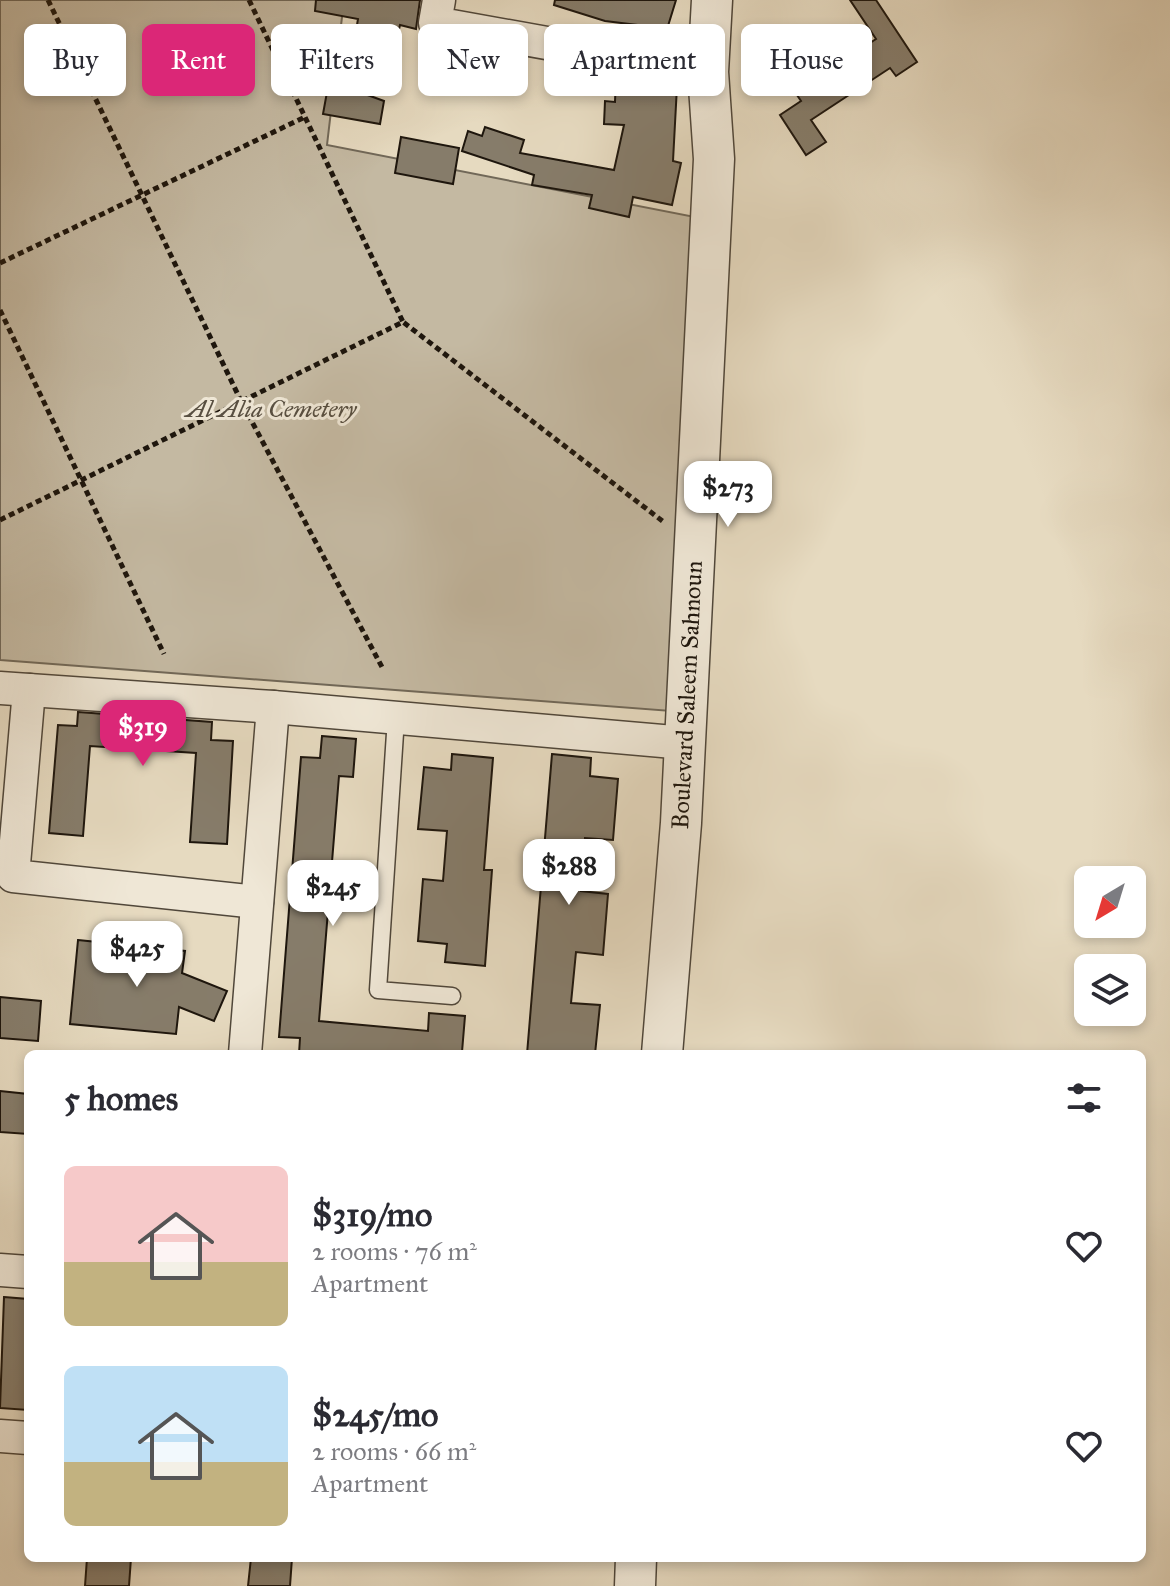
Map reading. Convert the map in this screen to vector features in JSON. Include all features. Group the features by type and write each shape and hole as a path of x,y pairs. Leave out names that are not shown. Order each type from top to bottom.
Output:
{"street":[{"path":"439,0 435,23 544,43"},
{"name":"Boulevard Saleem Sahnoun","path":"711,24 712,0"},
{"name":"Boulevard Saleem Sahnoun","path":"662,1050 685,743 714,159 710,96"},
{"path":"257,902 13,876 15,689 273,707 685,743"},
{"path":"245,1050 273,707"},
{"path":"0,1270 24,1272"},
{"path":"0,1436 24,1438"},
{"path":"635,1586 636,1562"}],"lane":[{"path":"396,718 378,990 452,996"}],"path":[{"path":"48,0 241,401 383,669"},
{"path":"249,0 403,322 668,525"},
{"path":"0,263 305,117"},
{"path":"0,310 164,654"},
{"path":"0,520 403,322"}],"green space":[{"name":"Al Alia Cemetery","path":"0,0 344,0 341,24 271,24 271,96 333,96 327,145 700,218 671,711 0,660"}],"building":[{"path":"316,0 420,0 416,29 402,24 357,24 358,19 315,11"},
{"path":"555,0 676,0 669,24 605,21 554,5"},
{"path":"850,0 876,0 917,62 896,76 890,68 872,80 872,42 876,39 872,24 866,24"},
{"path":"326,96 370,96 384,101 380,124 323,114"},
{"path":"615,96 676,96 673,161 681,163 672,205 633,197 629,217 589,208 592,195 532,185 534,175 462,151 468,131 482,136 485,127 524,140 520,153 614,170 624,125 604,124 605,101 615,102"},
{"path":"798,96 847,96 811,120 826,142 806,155 780,115 801,101"},
{"path":"401,137 459,148 453,184 395,173"},
{"path":"78,712 212,722 211,740 233,741 227,844 190,842 196,753 90,746 83,836 49,833 58,725 77,726"},
{"path":"322,736 356,739 353,777 339,776 319,1021 428,1031 429,1013 465,1016 462,1050 299,1050 300,1038 279,1037 301,757 320,758"},
{"path":"452,754 493,758 484,870 492,870 485,966 445,962 447,944 418,941 423,879 443,881 447,831 418,829 424,767 451,770"},
{"path":"552,754 591,758 590,776 618,779 613,840 585,838 581,891 608,894 603,955 576,952 571,1003 600,1005 595,1050 527,1050"},
{"path":"78,940 185,951 182,973 227,991 214,1021 179,1007 176,1034 70,1024"},
{"path":"0,997 41,1001 38,1041 0,1038"},
{"path":"0,1091 24,1094 24,1134 0,1132"},
{"path":"4,1297 24,1299 24,1410 0,1408"},
{"path":"87,1562 131,1562 129,1586 85,1586"},
{"path":"251,1562 292,1562 290,1586 248,1586"}]}
